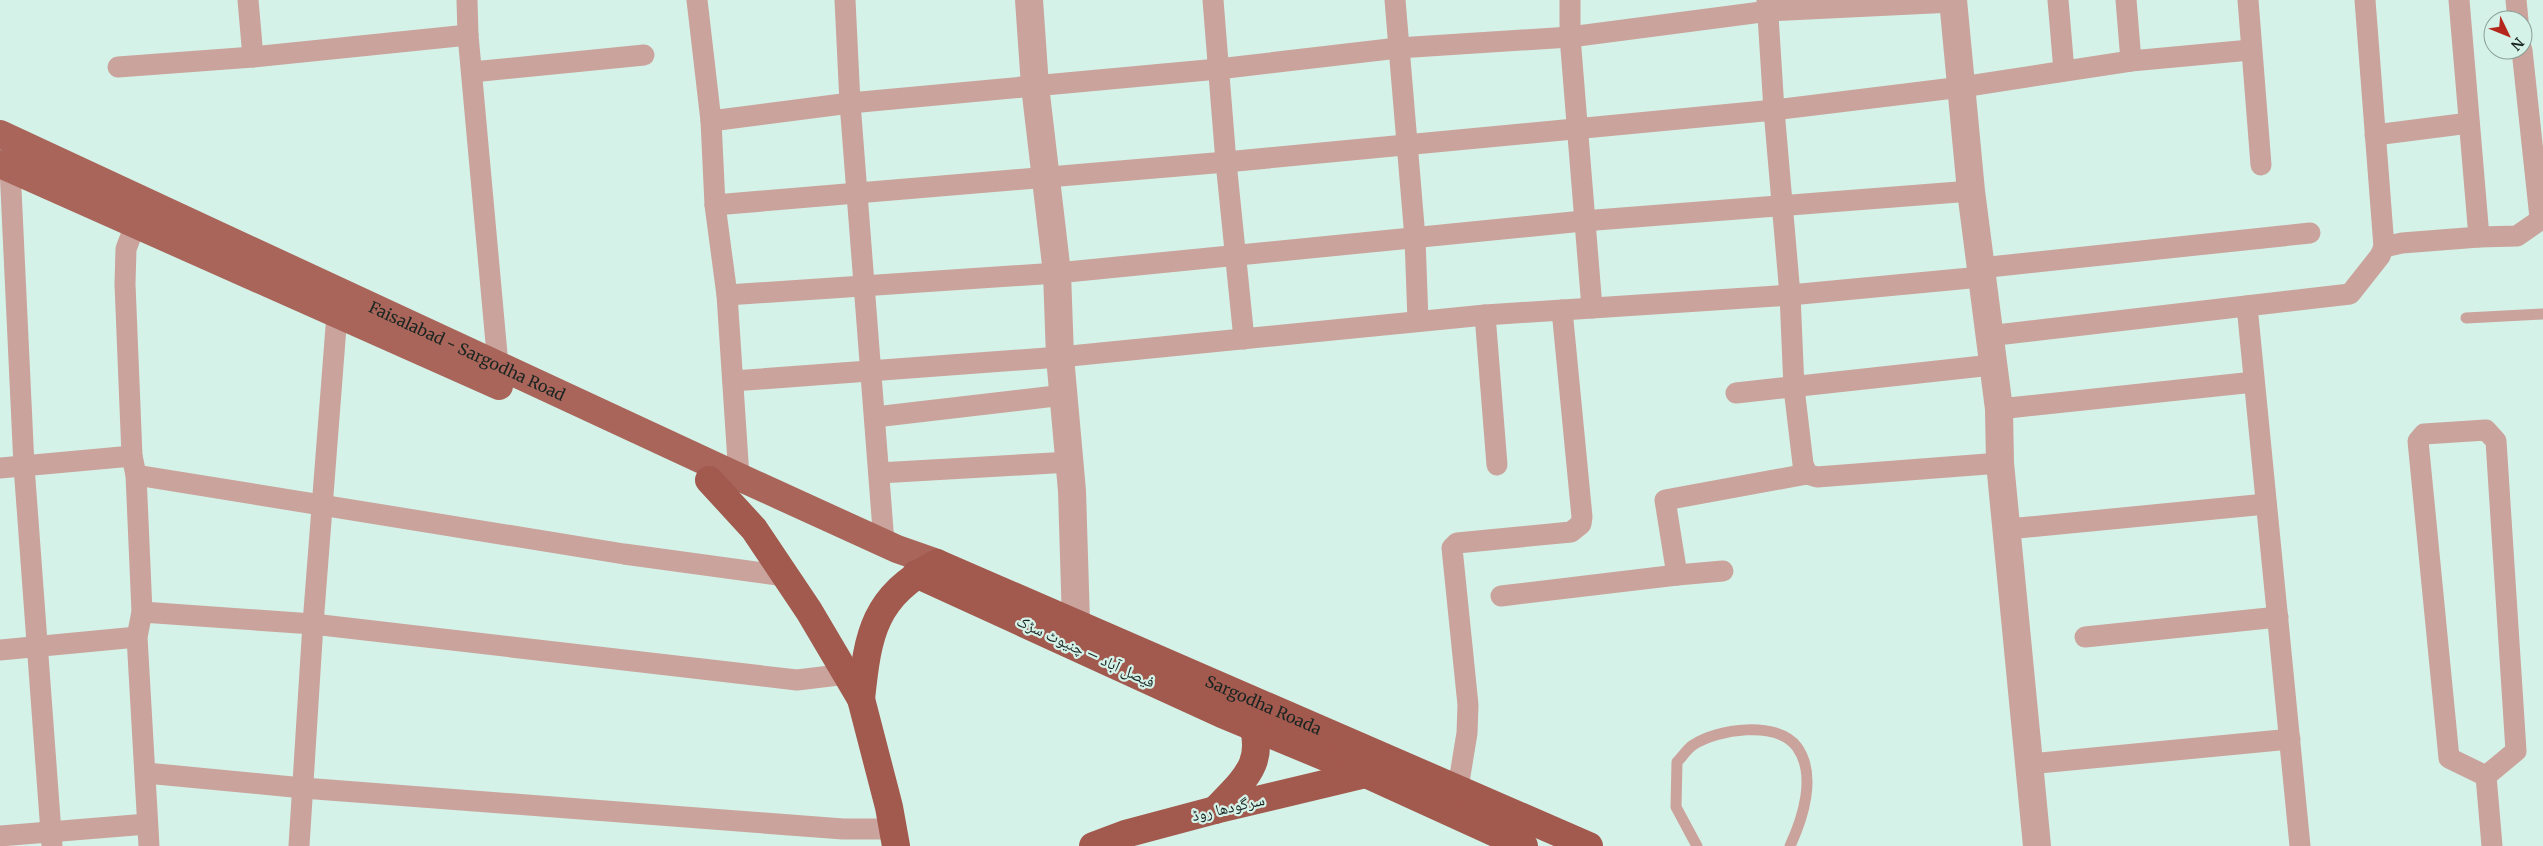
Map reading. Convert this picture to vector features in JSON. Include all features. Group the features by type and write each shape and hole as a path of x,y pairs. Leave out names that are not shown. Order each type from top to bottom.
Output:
{"highway":[{"path":"709,480 754,529 861,699 895,838"},
{"name":"Sargodha Roada","path":"927,568 1076,622 1590,846"},
{"path":"861,699 867,648 883,609 895,592 927,568"},
{"name":"فیصل آباد – چنیوٹ سڑک","path":"927,568 1255,728"},
{"path":"1215,810 1252,768 1258,746 1255,728 1241,694"},
{"name":"Sargodha Roada","path":"1255,728 1366,774 1524,846"},
{"name":"سرگودھا روڈ","path":"1102,845 1125,834 1215,810 1366,774"}],"main road":[{"name":"Faisalabad - Sargodha Road","path":"0,134 884,543 927,568"},
{"name":"Faisalabad - Sargodha Road","path":"5,166 709,480 927,568"}],"street":[{"path":"248,0 253,57"},
{"path":"467,0 468,35 498,365"},
{"path":"697,0 712,121 714,206 727,296 739,477"},
{"path":"846,0 850,103 859,194 884,543"},
{"path":"1029,0 1035,86 1056,273 1060,357 1070,462 1076,622"},
{"path":"1213,0 1226,162 1244,339"},
{"path":"1395,0 1415,238 1418,321"},
{"path":"1570,0 1570,37 1578,128 1583,220 1592,308"},
{"path":"2058,0 2064,71"},
{"path":"2126,0 2131,61"},
{"path":"2248,0 2250,50 2262,165"},
{"path":"1988,336 2350,294 2380,256 2384,247 2365,0"},
{"path":"2459,0 2479,237"},
{"path":"712,121 850,103 1218,68 1398,48 1570,37 1768,6 1953,1 1980,273 1999,409 2000,463 2008,529 2037,846"},
{"path":"1768,6 1774,110 1790,295 1794,388 1803,464 1806,474"},
{"path":"118,67 253,57 468,35"},
{"path":"714,206 1045,176 1226,162 1774,110 1962,87 2131,61 2250,50"},
{"path":"472,72 644,55"},
{"path":"2384,247 2402,243 2517,236 2542,218 2523,60"},
{"path":"2375,135 2469,123"},
{"path":"5,166 24,466 51,839"},
{"path":"727,296 1056,273 1583,220 1971,191"},
{"path":"135,225 126,249 125,284 142,612 137,637 149,846"},
{"path":"733,381 1060,357 1485,315 1790,295 2310,233"},
{"path":"2247,306 2300,846"},
{"path":"1458,788 1467,733 1468,705 1452,548 1458,543 1571,532 1581,524 1582,517 1562,310"},
{"path":"299,846 313,624 337,314"},
{"path":"1485,315 1497,465"},
{"path":"1736,393 1992,365"},
{"path":"1999,409 2254,382"},
{"path":"875,417 1064,395"},
{"path":"2486,430 2496,441 2516,751 2486,776 2449,758 2418,441 2424,434 2486,430"},
{"path":"879,474 1070,462"},
{"path":"1677,575 1665,500 1806,474 1817,476 2000,463"},
{"path":"0,468 24,466 134,466 322,504 624,554 785,576"},
{"path":"2008,529 2266,504"},
{"path":"1501,596 1723,570"},
{"path":"142,612 313,624 797,680 847,674"},
{"path":"2085,637 2278,617"},
{"path":"0,650 137,637"},
{"path":"2030,764 2290,739"},
{"path":"146,773 303,788 842,829 895,838"},
{"path":"2486,776 2492,846"},
{"path":"0,836 51,839 148,824"}],"lane":[{"path":"2466,318 2543,314"},
{"path":"1697,846 1676,807 1677,762 1692,746 1713,736 1744,729 1777,733 1796,746 1805,765 1806,799 1790,846"}]}
